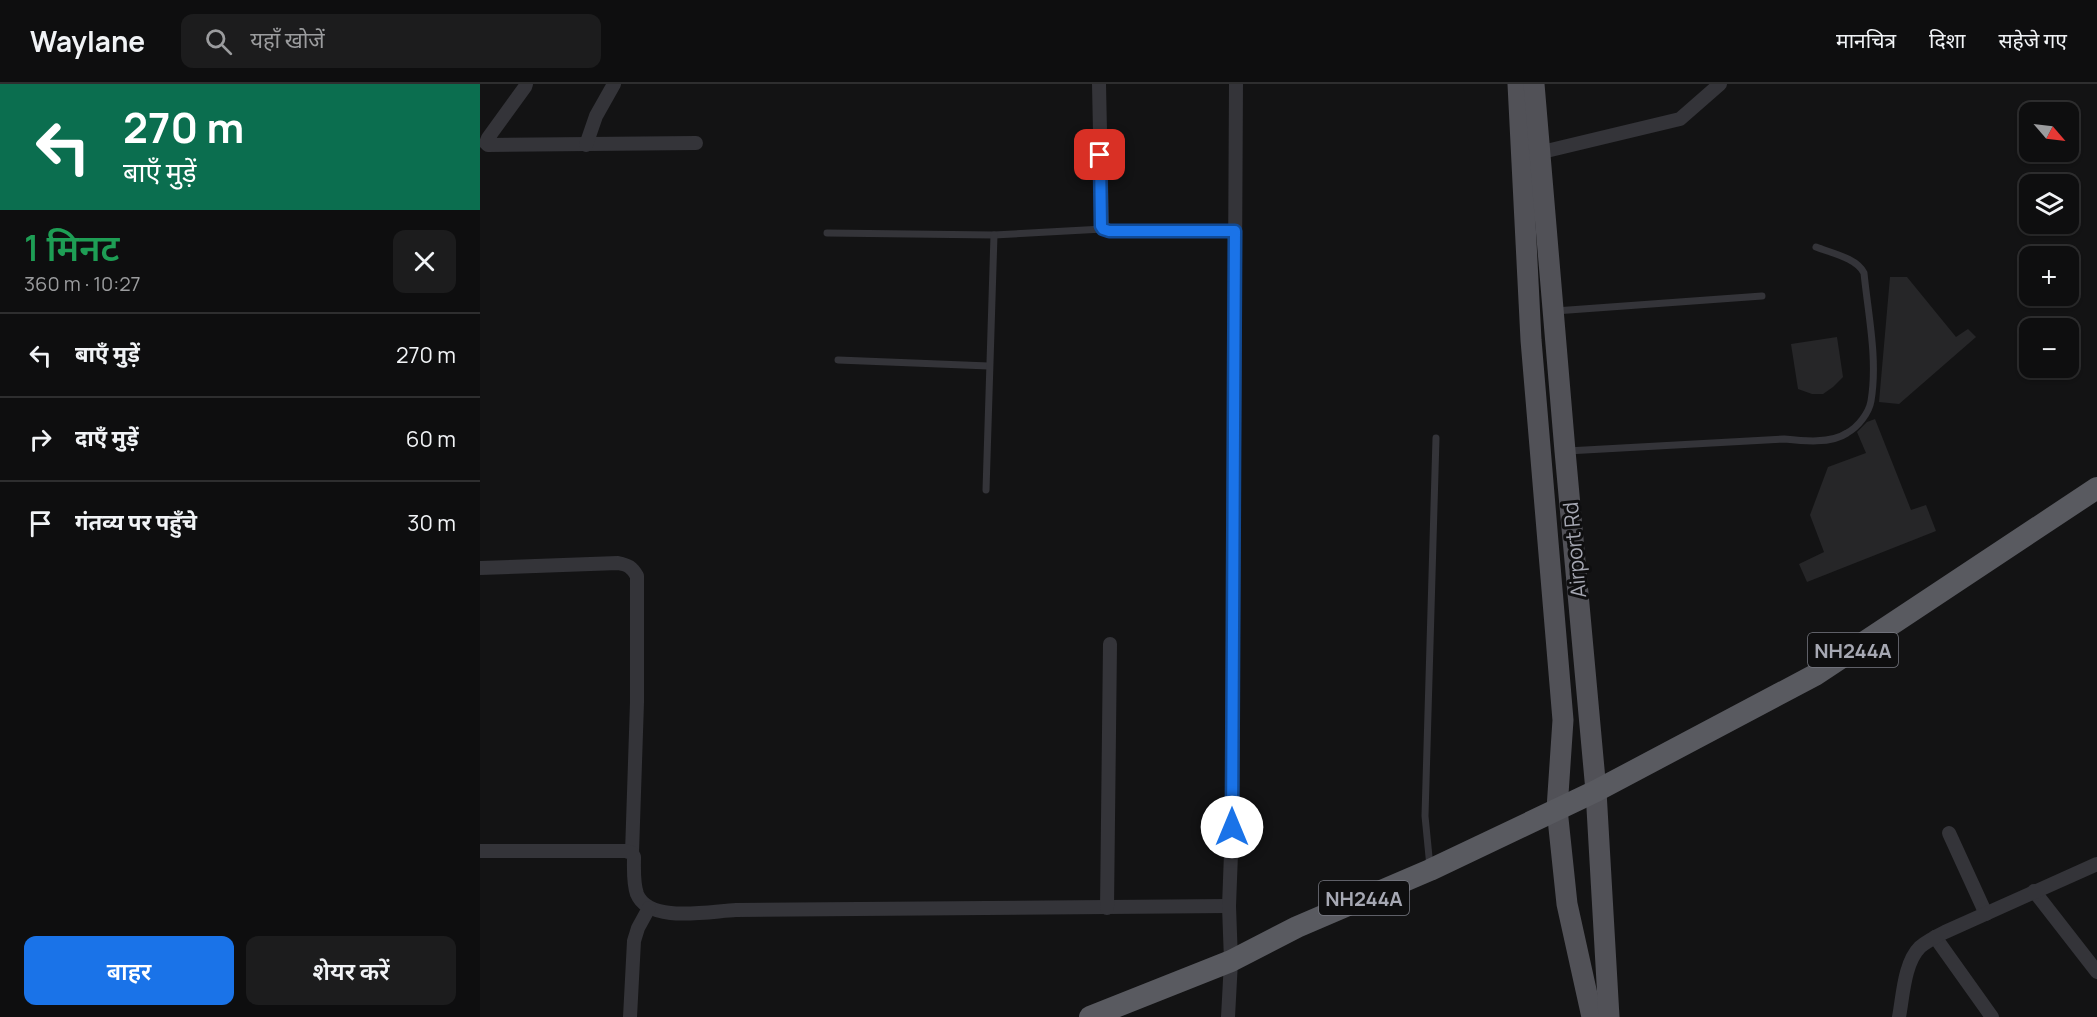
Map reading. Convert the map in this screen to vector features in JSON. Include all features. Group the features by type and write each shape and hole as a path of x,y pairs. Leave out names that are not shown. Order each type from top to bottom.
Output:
{"highway":[{"name":"NH244A","path":"1090,1017 1231,961 1297,927 1430,870 1596,791 1815,675 2097,488"}],"main road":[{"path":"1518,84 1532,340 1563,720 1557,809 1567,904 1592,1017"},
{"name":"Airport Rd","path":"1534,84 1564,452 1596,791 1609,1017"}],"street":[{"path":"526,84 488,138 487,144 497,147 696,143"},
{"path":"586,144 596,116 614,84"},
{"path":"1099,84 1101,226 1103,229 1109,231 1235,231"},
{"path":"1228,1017 1231,961 1229,906 1232,815 1236,84"},
{"path":"1538,153 1680,119 1720,84"},
{"path":"480,568 618,563 629,566 637,576 637,702 632,853 637,893 642,902 650,908 669,914 746,910 1229,906"},
{"path":"1107,908 1110,644"},
{"path":"1949,833 1986,914"},
{"path":"480,851 626,851 632,853"},
{"path":"1899,1017 1911,961 1920,948 1935,937 2097,864"},
{"path":"2034,891 2097,972"},
{"path":"630,1017 634,941 638,928 650,908"},
{"path":"1935,937 1992,1017"}],"lane":[{"path":"827,233 994,235 1103,229"},
{"path":"986,490 994,235"},
{"path":"1564,452 1784,439 1832,439 1848,433 1862,420 1871,402 1873,360 1864,273 1861,267 1854,262 1816,247"},
{"path":"1552,311 1762,296"},
{"path":"838,360 989,366"},
{"path":"1430,870 1425,816 1436,438"}],"building":[{"path":"1890,277 1907,277 1956,337 1968,329 1976,337 1899,404 1879,402"},
{"path":"1837,337 1843,377 1823,394 1812,394 1798,389 1791,344"},
{"path":"1875,419 1911,510 1926,505 1936,531 1807,582 1799,564 1824,552 1810,515 1828,467 1866,453 1857,432 1867,422"}],"route":[{"path":"1100,155 1101,226 1106,231 1235,231 1232,827"}]}
